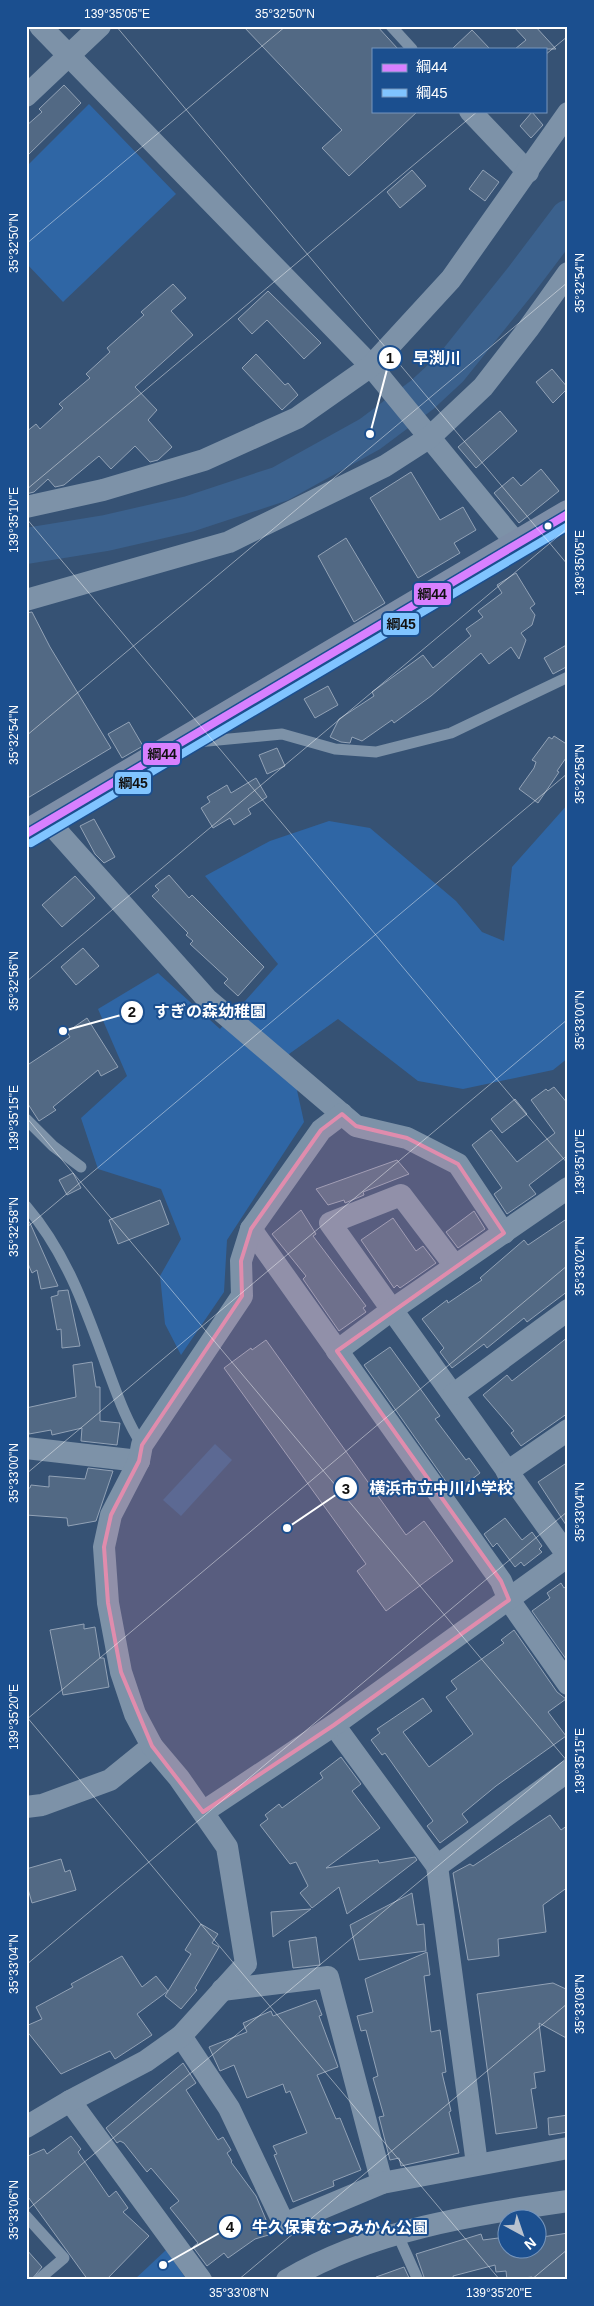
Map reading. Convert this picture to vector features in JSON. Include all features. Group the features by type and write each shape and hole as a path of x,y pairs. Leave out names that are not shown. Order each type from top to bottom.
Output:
{"main road":[{"path":"31,831 180,745 568,514"}],"street":[{"path":"40,26 373,368 518,544"},
{"path":"26,96 100,26"},
{"path":"471,112 528,172"},
{"path":"26,507 103,490 204,460 297,418 373,368 451,279 568,114"},
{"path":"26,600 229,542 384,466 428,434 483,387 528,330 568,273"},
{"path":"31,831 207,999 275,1060 356,1126 407,1138 458,1164 504,1233"},
{"path":"26,2128 70,2101 146,2061 181,2036 246,1964 227,1847 180,1778 152,1746 135,1714 121,1672 108,1603 104,1547 111,1515 140,1453 242,1296 241,1261 251,1229 321,1130 342,1114"},
{"path":"337,1351 393,1309 568,1188"},
{"path":"204,1812 334,1725 568,1556 330,1223 401,1196 455,1266"},
{"path":"251,1229 501,1581 509,1600 568,1684"},
{"path":"454,1394 568,1310"},
{"path":"507,1472 568,1430"},
{"path":"26,1448 140,1453"},
{"path":"334,1725 437,1866 477,2164"},
{"path":"26,1808 42,1805 110,1780 152,1746"},
{"path":"437,1866 568,1771"},
{"path":"222,1990 328,1978 382,2183"},
{"path":"181,2036 229,2108 284,2224 382,2183 568,2148"},
{"path":"70,2101 200,2280"},
{"path":"287,2280 314,2264 397,2233 513,2209 568,2201"}],"lane":[{"path":"391,26 411,48"},
{"path":"180,745 222,738 282,734 335,749 376,752 451,732 568,677"},
{"path":"26,1119 53,1146 81,1167"},
{"path":"26,1206 44,1226 65,1263 83,1302 140,1453"},
{"path":"26,2216 64,2258 38,2280"},
{"path":"397,2233 418,2280"}],"highlighted area":[{"path":"342,1114 356,1126 407,1138 458,1164 504,1233 337,1351 501,1581 509,1600 334,1725 203,1812 152,1746 121,1672 108,1603 104,1547 111,1515 139,1461 142,1445 242,1296 241,1261 251,1229 321,1130"}],"shaded area":[{"path":"89,104 176,194 63,302 26,263 26,167"},
{"path":"568,804 568,1058 553,1070 463,1089 418,1081 338,1019 289,1054 304,1122 227,1240 224,1292 181,1355 165,1324 160,1276 181,1239 161,1189 98,1169 81,1118 127,1076 98,1009 158,973 220,1029 278,964 205,876 270,841 329,821 370,828 456,901 482,932 504,941 512,867"},
{"path":"215,1444 232,1460 181,1516 163,1500"},
{"path":"166,2250 187,2280 134,2280"}],"building":[{"path":"243,26 377,26 397,48 372,48 372,112 417,112 349,176 322,148 342,130"},
{"path":"513,26 535,26 556,49 516,48 526,40"},
{"path":"472,30 489,48 453,48"},
{"path":"64,85 81,103 26,157 26,126 42,112 39,109"},
{"path":"532,112 543,125 531,138 520,126"},
{"path":"412,170 426,186 400,208 387,192"},
{"path":"483,170 499,182 485,201 469,189"},
{"path":"173,284 186,298 171,311 193,335 135,387 157,410 148,420 172,447 158,460 150,462 135,446 111,469 99,456 64,485 55,487 48,479 34,492 26,494 26,432 36,424 40,429 63,408 59,404 90,378 86,374 110,352 107,348 144,315 141,312"},
{"path":"268,291 321,343 304,359 267,320 252,334 238,319"},
{"path":"256,354 285,385 288,383 298,395 282,410 242,368"},
{"path":"552,369 568,388 553,403 536,382"},
{"path":"500,411 517,431 476,468 458,447"},
{"path":"541,469 559,491 519,523 494,493 513,477 521,486"},
{"path":"411,472 440,520 463,507 476,530 454,543 460,553 418,578 370,498"},
{"path":"346,538 385,603 354,622 318,556"},
{"path":"516,573 535,604 530,608 535,615 532,625 521,633 526,640 519,659 511,647 489,664 481,653 431,696 394,723 392,720 362,741 352,737 350,743 341,742 330,737 339,719 374,696 372,692 423,655 433,668 471,636 466,629 483,617 478,611 502,593 497,585"},
{"path":"32,612 50,647 111,748 26,799 26,613"},
{"path":"568,644 568,666 553,674 544,658"},
{"path":"328,686 338,705 315,718 304,699"},
{"path":"129,722 143,746 122,758 108,734"},
{"path":"554,736 568,745 568,755 538,803 519,789 534,768 536,762 532,760 549,737 552,739"},
{"path":"277,748 285,766 267,774 259,755"},
{"path":"256,778 267,797 248,809 251,814 234,825 230,818 213,828 201,808 210,802 207,797 227,785 231,793"},
{"path":"94,819 115,857 104,863 95,854 80,826"},
{"path":"169,875 189,898 192,895 264,967 238,996 224,983 228,979 190,944 193,941 186,935 188,933 152,896 159,890 155,886"},
{"path":"75,876 95,898 62,927 42,905"},
{"path":"83,948 99,966 76,985 61,967"},
{"path":"87,1018 118,1067 101,1076 98,1070 53,1107 56,1110 39,1121 26,1101 26,1066 70,1037 67,1032"},
{"path":"554,1087 568,1104 568,1155 529,1185 536,1194 507,1214 494,1194 502,1188 472,1145 491,1130 517,1162 555,1133 531,1100 546,1089 548,1091"},
{"path":"515,1099 527,1114 502,1133 491,1119"},
{"path":"397,1160 409,1174 363,1192 364,1195 345,1203 344,1200 328,1205 316,1189"},
{"path":"73,1173 81,1188 67,1195 59,1180"},
{"path":"160,1200 169,1224 118,1244 109,1220"},
{"path":"301,1210 316,1234 313,1236 366,1306 363,1308 366,1312 339,1331 303,1279 306,1276 272,1234"},
{"path":"474,1211 485,1229 458,1248 446,1232"},
{"path":"26,1218 58,1286 41,1289 37,1270 32,1273 26,1259"},
{"path":"393,1218 416,1251 423,1246 436,1263 400,1288 397,1285 394,1288 361,1240"},
{"path":"568,1218 568,1291 527,1322 524,1318 487,1348 484,1344 452,1368 440,1352 444,1348 422,1319 447,1300 448,1303 482,1280 480,1278 524,1240 528,1245"},
{"path":"68,1290 80,1346 62,1348 61,1329 57,1330 51,1297 58,1295 58,1291"},
{"path":"568,1337 568,1413 521,1446 511,1433 514,1431 483,1395 507,1375 512,1381"},
{"path":"266,1340 406,1535 424,1521 453,1561 386,1611 357,1571 366,1564 224,1368 251,1348 252,1350"},
{"path":"390,1347 440,1416 435,1419 466,1460 469,1458 480,1473 454,1493 364,1365"},
{"path":"92,1362 96,1387 100,1387 100,1421 120,1423 117,1445 81,1441 82,1428 52,1435 51,1430 29,1434 26,1408 76,1397 73,1365"},
{"path":"568,1462 568,1528 538,1482"},
{"path":"88,1468 113,1471 96,1521 68,1526 67,1518 26,1515 26,1488 30,1488 31,1485 49,1487 49,1476 85,1479"},
{"path":"505,1518 522,1540 532,1532 542,1546 539,1549 542,1552 524,1566 521,1562 515,1567 497,1543 493,1547 484,1534"},
{"path":"561,1583 564,1588 568,1585 566,1659 532,1611 550,1598 547,1593"},
{"path":"84,1624 84,1629 95,1627 100,1658 104,1658 109,1687 63,1695 50,1630"},
{"path":"514,1630 557,1692 566,1699 548,1712 566,1736 496,1786 462,1814 468,1822 440,1843 427,1826 433,1821 385,1753 382,1755 371,1740 380,1733 377,1729 423,1698 432,1711 403,1732 429,1767 473,1734 446,1697 457,1689 451,1681 504,1643 501,1640"},
{"path":"341,1757 361,1784 352,1791 380,1828 326,1868 378,1860 379,1863 415,1857 417,1860 347,1914 339,1887 312,1908 300,1893 308,1886 296,1862 290,1864 260,1825 268,1819 265,1815 279,1804 282,1808 323,1778 320,1773"},
{"path":"550,1815 561,1830 568,1825 568,1887 543,1905 546,1932 498,1939 499,1956 468,1960 453,1873 470,1864 473,1866"},
{"path":"61,1859 65,1872 70,1870 76,1890 32,1903 26,1882 26,1869"},
{"path":"412,1893 417,1925 424,1924 426,1951 359,1960 350,1925"},
{"path":"311,1909 273,1937 271,1912"},
{"path":"201,1924 218,1934 212,1943 219,1947 195,1988 197,1990 181,2009 165,1996 191,1954 185,1950"},
{"path":"316,1937 320,1965 293,1968 289,1941"},
{"path":"427,1952 430,1975 424,1976 431,2032 440,2030 446,2072 442,2073 459,2153 401,2166 399,2158 390,2160 379,2117 384,2116 373,2078 378,2076 366,2030 361,2031 357,2016 373,2012 365,1979"},
{"path":"122,1956 142,1987 156,1976 168,1991 137,2014 152,2035 115,2059 110,2051 61,2074 26,2030 26,2026 42,2019 36,2007 73,1987 71,1984"},
{"path":"553,1983 568,1990 568,2039 539,2023 545,2071 534,2073 536,2088 531,2089 537,2128 496,2134 477,1994"},
{"path":"316,2000 322,2015 319,2016 338,2067 317,2075 336,2119 340,2118 361,2170 333,2181 334,2186 293,2202 274,2155 277,2154 273,2146 307,2133 290,2091 286,2093 283,2084 247,2098 234,2065 220,2071 209,2047 247,2032 243,2023 271,2011 273,2016"},
{"path":"183,2063 196,2083 186,2090 218,2140 223,2137 231,2150 227,2153 231,2162 256,2196 272,2234 255,2239 228,2258 224,2253 207,2266 193,2247 198,2243 170,2208 179,2201 151,2168 147,2172 124,2143 120,2141 117,2143 106,2128"},
{"path":"568,2115 568,2132 549,2135 548,2118"},
{"path":"71,2136 81,2149 78,2152 109,2197 116,2191 128,2208 123,2212 149,2236 106,2280 88,2280 26,2194 26,2157 44,2149 47,2154"},
{"path":"568,2233 568,2280 532,2280 532,2277 507,2280 506,2271 496,2272 495,2265 453,2276 454,2280 425,2280 416,2254 481,2234 483,2240 496,2238 496,2258 546,2258 546,2236"},
{"path":"26,2249 42,2267 31,2280 26,2280"},
{"path":"404,2267 410,2280 377,2280 376,2277"}],"waterway":[{"path":"26,546 106,533 189,514 280,484 370,434 422,395 450,369 568,218"}],"transit line":[{"name":"綱44","path":"26,834 568,514"},
{"name":"綱45","path":"31,843 568,526"}],"place":[{"name":"早渕川","path":"370,434"},
{"name":"すぎの森幼稚園","path":"63,1031"},
{"name":"横浜市立中川小学校","path":"287,1528"},
{"name":"牛久保東なつみかん公園","path":"163,2265"}]}
